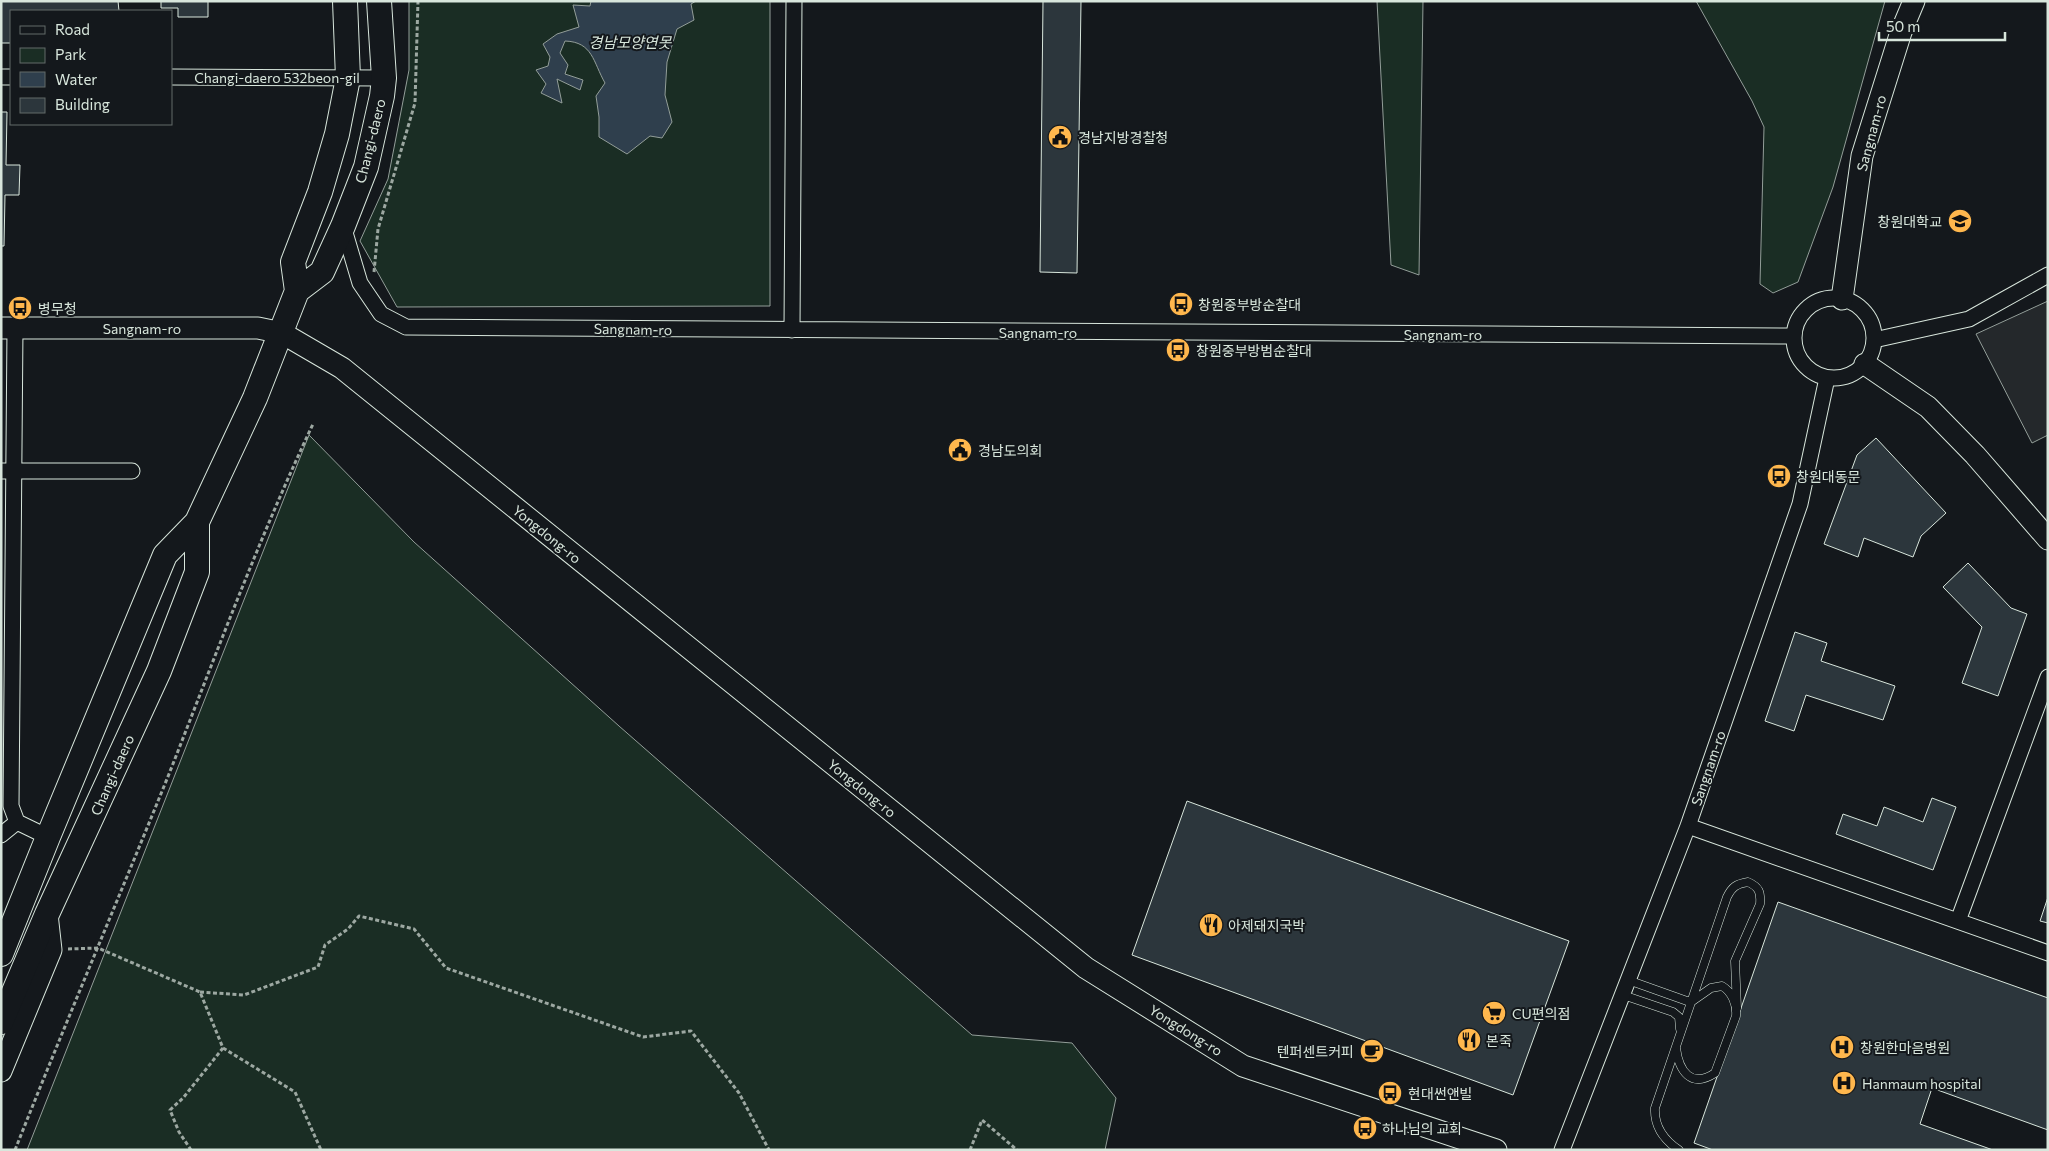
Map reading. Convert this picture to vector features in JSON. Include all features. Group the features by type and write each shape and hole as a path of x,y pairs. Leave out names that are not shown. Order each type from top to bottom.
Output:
{"main road":[{"name":"Changi-daero","path":"1,954 165,555 197,522 255,398 282,333 297,291 293,262 320,192 338,134 348,78 345,1"},
{"name":"Changi-daero","path":"297,291 322,272 343,226 366,167 382,96 384,78 379,1"},
{"name":"Changi-daero","path":"1,1022 47,914 159,671 197,572 197,522"}],"street":[{"path":"792,330 794,1"},
{"name":"Sangnam-ro","path":"1842,299 1862,156 1900,32 1914,1"},
{"name":"Changi-daero 532beon-gil","path":"172,77 384,78"},
{"name":"Sangnam-ro","path":"343,226 360,283 381,314 406,327 1794,336"},
{"path":"1874,340 1969,319 2048,275"},
{"path":"1822,299 1842,299 1858,306 1867,315 1872,327 1874,340 1872,352 1865,364 1856,372 1844,378 1827,378 1817,375 1805,367 1797,356 1793,342 1794,328 1800,315 1809,305 1822,299"},
{"name":"Sangnam-ro","path":"8,328 258,328 282,333"},
{"path":"8,328 6,806 18,822 48,837"},
{"name":"Yongdong-ro","path":"282,333 342,368 1086,968 1243,1066 1496,1150"},
{"path":"1865,364 1928,407 1975,455 2048,539"},
{"name":"Sangnam-ro","path":"1562,1150 1688,826 1800,504 1827,378"},
{"path":"7,471 132,470"},
{"path":"1958,921 2048,677"},
{"path":"1,835 18,822"},
{"path":"1688,826 2048,953"},
{"path":"1,922 28,886"},
{"path":"1,1071 51,950 47,914"}],"lane":[{"path":"1626,988 1673,1012 1679,1018 1681,1027 1677,1044 1682,1070 1689,1076 1699,1080 1707,1079 1718,1068 1736,1016 1736,961 1760,904 1761,896 1759,890 1748,882 1739,883 1732,887 1727,897 1691,1002 1677,1044 1655,1108 1654,1120 1660,1132 1669,1144 1679,1150"},
{"path":"1626,988 1691,1002 1711,988 1722,986 1728,990 1737,1008"}],"path":[{"path":"372,300 378,229 415,103 418,1"},
{"path":"16,1150 62,1031 98,948 280,494 313,424"},
{"path":"51,950 98,948 200,992 244,995 318,967 325,945 348,929 359,916 414,928 446,968 643,1036 691,1031 739,1093 768,1150"},
{"path":"200,992 223,1048 295,1092 322,1150"},
{"path":"191,1150 179,1132 170,1110 183,1098 223,1048"},
{"path":"970,1150 982,1120 1017,1150"}],"green space":[{"path":"409,1 770,1 770,306 397,307 360,241 388,179 409,70"},
{"path":"1377,1 1423,1 1419,275 1391,265"},
{"path":"1696,1 1885,1 1833,187 1798,282 1773,293 1760,284 1764,127 1752,101"},
{"path":"309,435 414,542 619,726 972,1035 1072,1043 1116,1098 1105,1150 27,1150"}],"shaded area":[{"path":"2048,301 2048,435 2032,443 1976,334"}],"water":[{"name":"경남모양연못","path":"591,1 696,1 691,4 694,20 677,29 667,62 665,95 672,122 662,138 650,136 627,154 599,137 596,96 605,83 587,49 574,42 565,41 560,53 568,65 565,74 583,80 580,90 557,79 562,103 541,93 546,84 536,70 548,66 550,57 543,44 557,34 579,27 573,5 590,6"}],"building":[{"path":"1,1 118,1 119,10 10,10 10,43 1,43"},
{"path":"161,1 208,1 208,17 178,17 178,8 161,8"},
{"name":"경남지방경찰청","path":"1043,1 1081,1 1077,273 1040,272"},
{"path":"1,112 7,112 6,165 20,165 19,195 5,195 4,246 1,246"},
{"path":"1876,438 1946,513 1921,536 1913,557 1864,538 1858,557 1824,544 1857,455"},
{"path":"1968,563 2011,608 2027,614 1998,696 1962,683 1982,627 1943,587"},
{"path":"1795,632 1827,643 1821,661 1895,686 1883,720 1806,695 1794,731 1765,721"},
{"path":"1932,798 1956,807 1933,870 1836,834 1843,814 1877,826 1884,807 1923,822"},
{"path":"1187,801 1569,941 1513,1095 1132,955"},
{"path":"2048,897 2048,923 2040,921"},
{"name":"창원한마음병원","path":"1778,902 2048,998 2048,1130 1932,1088 1920,1124 1993,1150 1713,1150 1694,1143"}],"place":[{"name":"경남지방경찰청","path":"1060,137"},
{"name":"창원대학교","path":"1960,221"},
{"name":"창원중부방순찰대","path":"1181,304"},
{"name":"병무청","path":"20,308"},
{"name":"창원중부방범순찰대","path":"1178,350"},
{"name":"경남도의회","path":"960,450"},
{"name":"창원대동문","path":"1779,476"},
{"name":"아제돼지국박","path":"1211,925"},
{"name":"CU편의점","path":"1494,1013"},
{"name":"본죽","path":"1469,1040"},
{"name":"창원한마음병원","path":"1842,1047"},
{"name":"텐퍼센트커피","path":"1372,1051"},
{"name":"Hanmaum hospital","path":"1844,1083"},
{"name":"현대썬앤빌","path":"1390,1093"},
{"name":"하나님의 교회","path":"1365,1128"}]}
